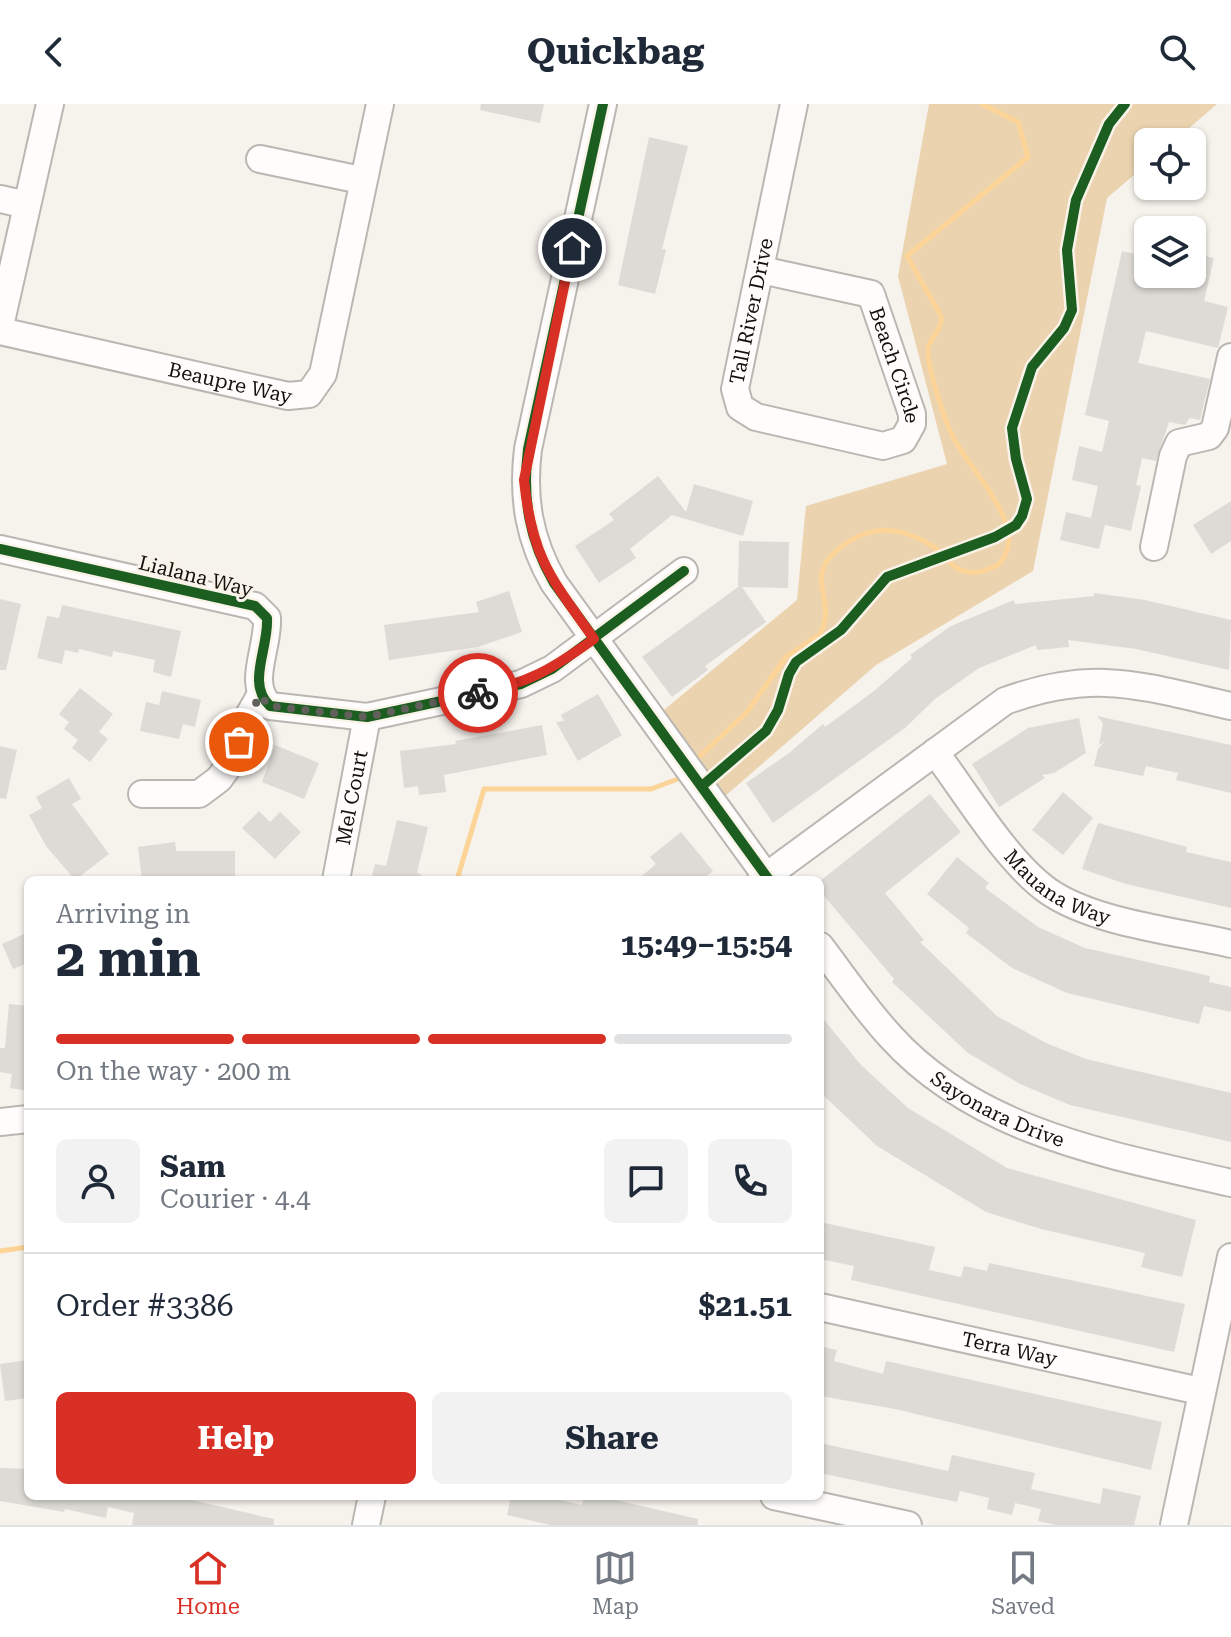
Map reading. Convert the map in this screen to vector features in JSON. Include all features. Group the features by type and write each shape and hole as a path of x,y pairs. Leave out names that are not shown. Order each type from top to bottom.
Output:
{"street":[{"path":"0,328 50,104"},
{"name":"Beaupre Way","path":"0,328 288,396 309,394 323,374 361,180 380,104"},
{"path":"603,104 528,449 524,480 528,519 539,558 763,876"},
{"name":"Tall River Drive","path":"794,104 735,389 740,407 756,417 847,438"},
{"path":"260,159 361,180"},
{"path":"0,199 27,205"},
{"name":"Beach Circle","path":"761,270 871,294 912,414 912,424 903,440 893,445 847,438"},
{"path":"1154,547 1173,456 1179,443 1209,436 1215,428 1231,357"},
{"name":"Lialana Way","path":"0,549 255,606 267,618 268,637 257,680 260,696"},
{"path":"142,794 199,794 219,779 235,757 243,726 260,696 270,706 367,717 521,684 552,669 684,571"},
{"path":"769,876 1005,701 1038,689 1100,680 1231,706"},
{"name":"Mel Court","path":"337,876 367,717"},
{"name":"Mauana Way","path":"935,752 1020,866 1048,891 1086,911 1231,944"},
{"name":"Sayonara Drive","path":"824,951 891,1038 933,1075 965,1097 1060,1141 1231,1183"},
{"path":"0,1122 24,1119"},
{"path":"1174,1525 1200,1391 1231,1257"},
{"name":"Terra Way","path":"824,1308 1200,1391"},
{"path":"366,1525 371,1500"},
{"path":"792,1500 908,1525"}],"shaded area":[{"path":"929,104 1217,104 1189,128 1134,128 1134,175 1107,198 1033,571 876,665 716,804 653,719 797,600 806,506 947,464 898,276"}],"building":[{"path":"481,104 544,104 540,123 480,110"},
{"path":"649,137 688,146 662,249 666,250 655,294 618,285"},
{"path":"1122,251 1134,254 1134,288 1206,288 1206,256 1214,258 1204,301 1228,307 1218,348 1146,331 1138,363 1210,379 1200,420 1190,418 1185,425 1169,422 1156,461 1142,458 1136,485 1141,486 1131,531 1105,525 1099,549 1060,540 1066,512 1091,518 1098,486 1072,480 1079,446 1102,452 1109,421 1085,415"},
{"path":"658,476 686,512 694,484 753,501 743,536 672,515 630,549 636,558 599,583 575,546 614,520 609,514"},
{"path":"1231,501 1231,541 1211,554 1193,525"},
{"path":"739,541 789,542 788,588 742,587 766,622 705,666 708,670 672,697 642,657 738,587"},
{"path":"509,591 522,632 478,647 389,660 384,625 479,612 476,602"},
{"path":"1094,593 1145,600 1231,620 1229,670 1136,649 1068,640 1069,647 1037,650 1036,645 979,668 935,699 905,728 773,823 746,783 823,724 825,727 874,691 912,658 910,655 951,626 1014,600 1015,604 1094,596"},
{"path":"0,599 21,604 6,670 0,670"},
{"path":"62,605 181,631 171,677 153,672 155,660 113,651 112,657 79,649 78,653 65,650 62,664 37,658 47,616 59,618"},
{"path":"80,688 113,714 99,732 108,739 90,762 72,748 78,740 64,729 69,722 59,714"},
{"path":"162,691 201,700 195,727 183,724 179,739 140,731 146,702 159,705"},
{"path":"598,694 622,735 578,761 556,722 564,721 561,715"},
{"path":"1097,716 1231,745 1231,793 1176,780 1178,773 1146,766 1143,776 1094,766 1098,749 1105,741 1099,745 1103,723"},
{"path":"1079,718 1086,753 1054,773 1042,775 1045,778 999,807 972,764 1028,728"},
{"path":"542,725 547,755 444,775 446,792 419,795 418,786 404,788 400,751 456,744 455,741"},
{"path":"275,745 319,763 304,799 262,782"},
{"path":"0,746 17,750 6,799 0,798"},
{"path":"69,778 81,799 72,804 109,854 80,876 72,876 46,846 29,815 42,808 36,797"},
{"path":"1063,792 1093,818 1063,855 1032,830"},
{"path":"930,794 961,832 885,893 924,940 920,942 997,1016 1046,1043 1086,1059 1231,1093 1231,1142 1070,1105 1020,1084 968,1053 892,982 894,979 824,896 824,878"},
{"path":"259,811 270,822 280,812 301,832 275,859 242,828"},
{"path":"397,820 428,827 417,873 421,876 372,876 375,864 386,866"},
{"path":"1098,823 1187,847 1186,852 1231,862 1231,908 1126,884 1082,869"},
{"path":"681,832 713,871 707,876 642,876 656,864 650,857"},
{"path":"175,842 176,851 235,851 235,876 142,876 138,847"},
{"path":"957,857 989,883 985,888 1038,927 1085,948 1210,976 1209,982 1231,987 1231,1012 1204,1006 1199,1024 1067,993 1012,968 966,933 969,928 927,894"},
{"path":"24,934 24,965 13,969 2,944"},
{"path":"9,1004 24,1006 24,1090 10,1088 12,1074 0,1072 0,1048 5,1048"},
{"path":"824,1020 861,1065 908,1108 1007,1168 1196,1220 1182,1277 1141,1267 1145,1253 1041,1229 986,1212 877,1146 824,1096"},
{"path":"824,1223 935,1247 929,1270 961,1277 964,1266 987,1271 989,1263 1185,1304 1174,1352 851,1280 854,1266 824,1260"},
{"path":"824,1347 837,1350 834,1361 883,1374 886,1361 1162,1422 1151,1470 895,1409 824,1397"},
{"path":"24,1361 24,1399 5,1401 0,1364"},
{"path":"824,1444 948,1471 952,1455 1035,1473 1031,1489 1100,1504 1103,1488 1141,1496 1134,1525 1056,1525 1038,1521 1041,1509 1015,1503 1012,1515 987,1509 989,1498 960,1491 957,1502 824,1474"},
{"path":"0,1468 24,1469 24,1500 191,1500 274,1519 274,1525 132,1525 134,1513 108,1507 106,1518 0,1501"},
{"path":"510,1500 560,1500 582,1505 583,1500 615,1500 698,1519 698,1525 550,1525 507,1515"}],"waterway":[{"path":"700,756 747,712 786,657 820,634 826,608 822,586 824,565 848,542 870,532 902,532 934,547 958,569 972,572 998,565 1007,551 1008,535 1004,518 953,437 941,407 928,349 941,316 907,256 1028,157 1018,122 982,104"},
{"path":"458,876 484,789 651,789 678,779"},
{"path":"0,1251 24,1248"}],"cycle path":[{"path":"603,104 528,449 526,485 529,518 545,567 554,583 766,876"},
{"path":"702,786 766,731 778,710 796,662 841,630 887,577 995,537 1016,525 1022,516 1027,499 1016,459 1012,428 1032,367 1064,328 1072,310 1067,250 1076,200 1109,124 1125,104"},
{"path":"0,549 255,606 267,618 259,676 263,697 270,706 367,717 521,684 552,669 684,571"}],"way so far":[{"path":"239,742 243,726 260,696 270,706 367,717 478,693"}],"route":[{"path":"478,693 521,684 552,669 594,639 539,558 528,519 524,480 572,248"}]}
